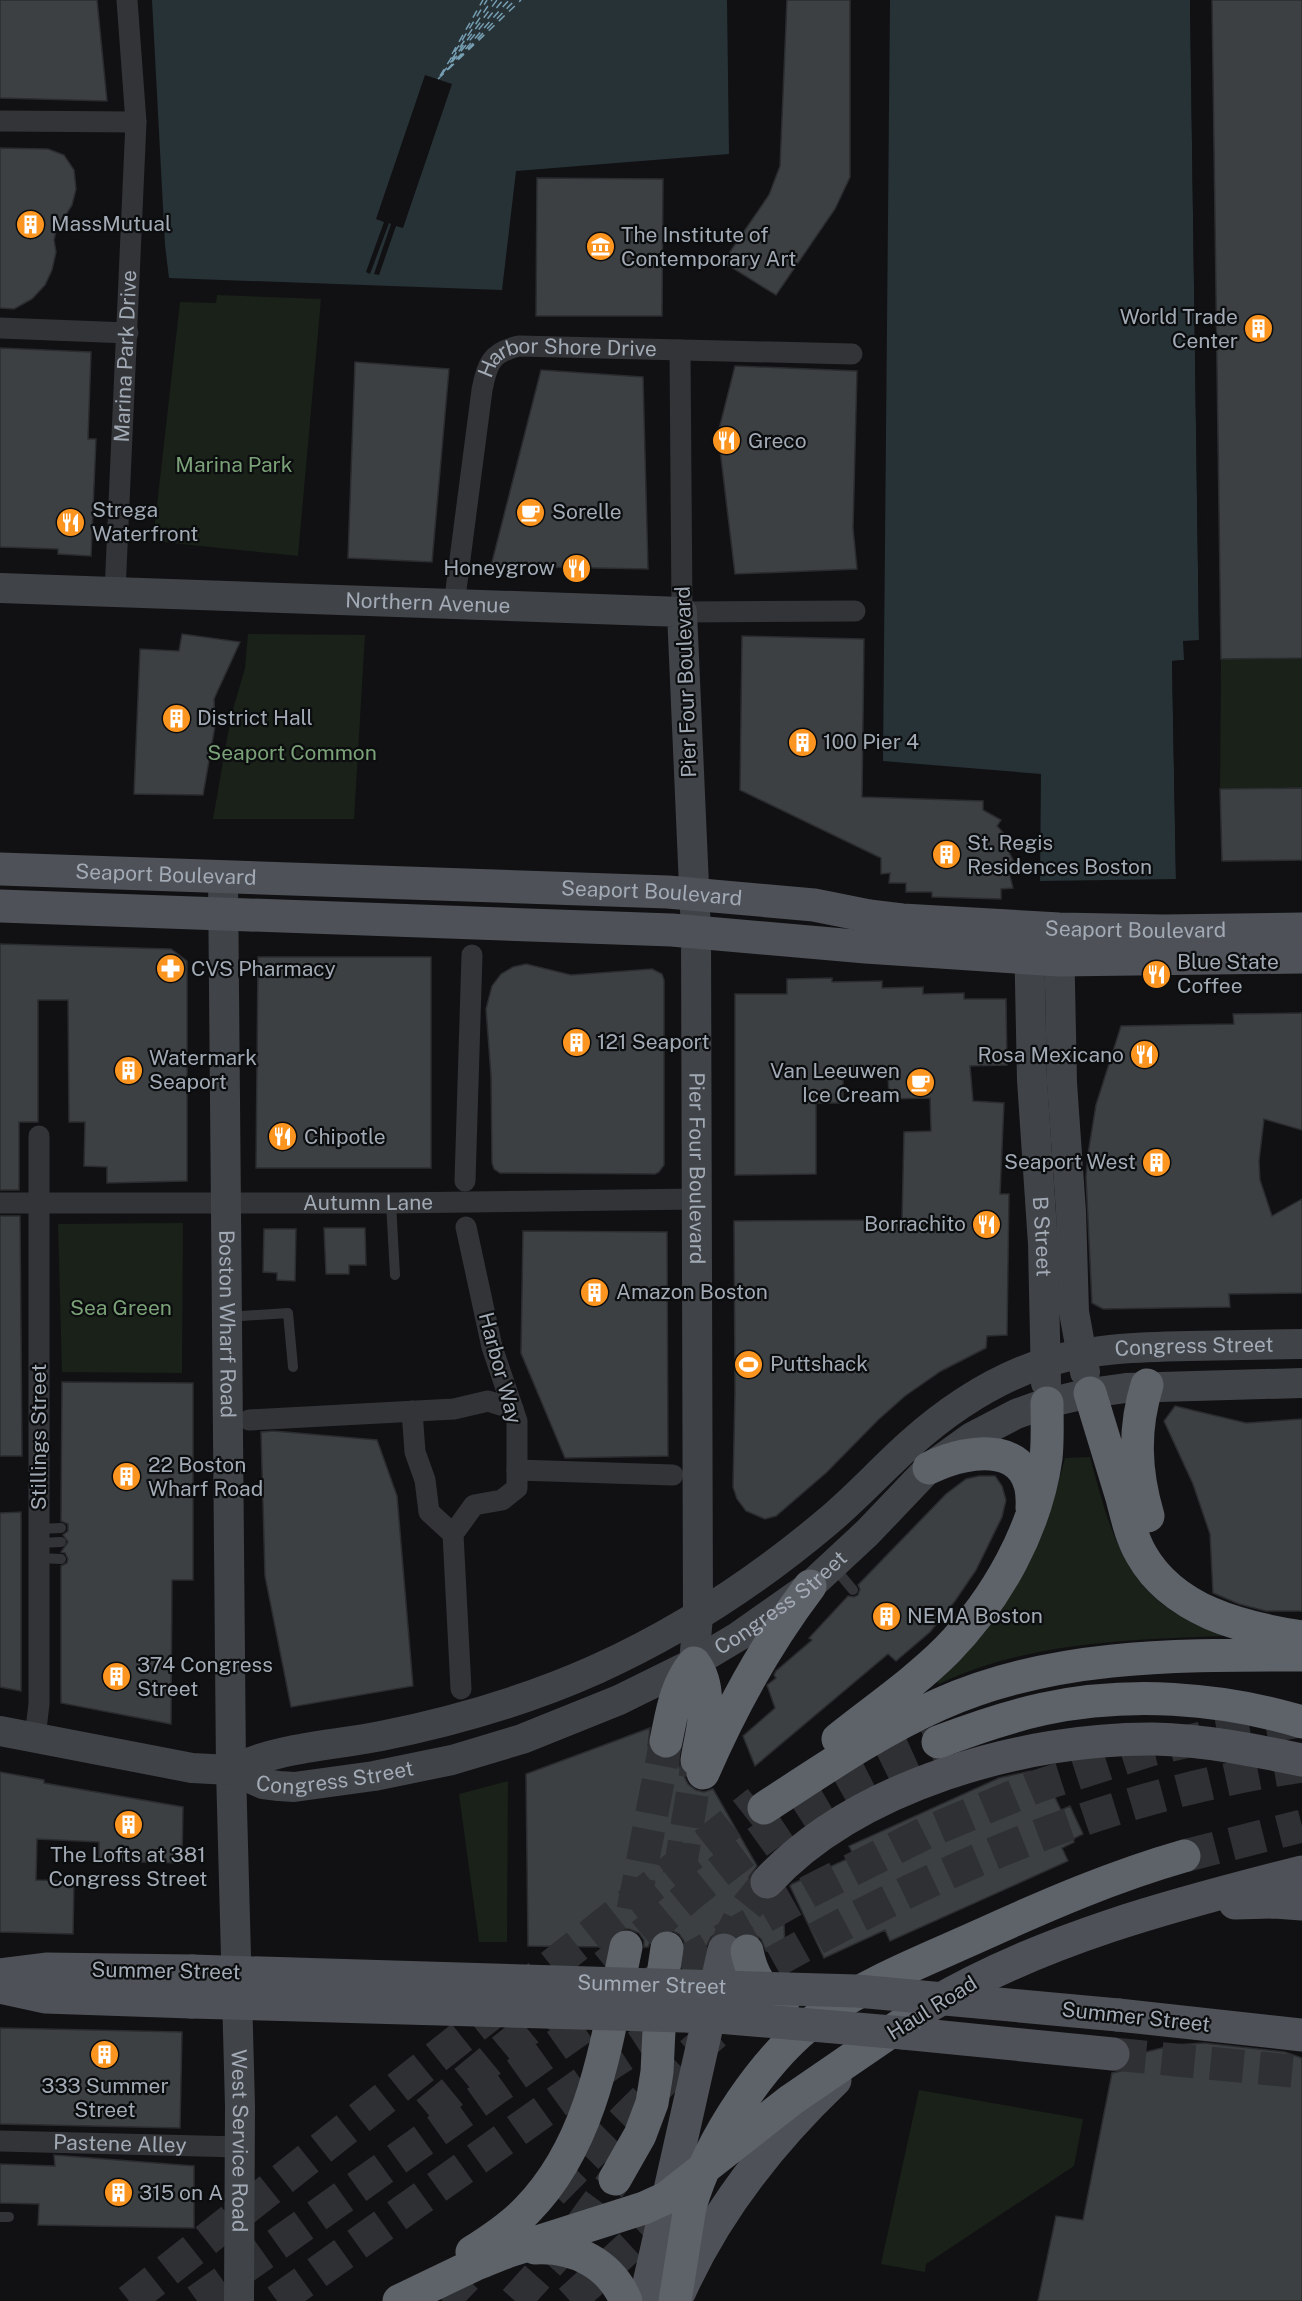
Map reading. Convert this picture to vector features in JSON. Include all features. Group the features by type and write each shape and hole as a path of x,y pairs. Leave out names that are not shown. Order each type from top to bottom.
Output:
{"highway":[{"path":"1147,1385 1138,1420 1137,1457 1142,1496 1154,1536 1170,1566 1190,1592 1206,1606 1239,1623"},
{"path":"1090,1393 1134,1538 1145,1561 1163,1582 1184,1599 1203,1610 1239,1623 1302,1637"},
{"path":"1047,1403 1046,1456 1041,1485 1032,1514 1001,1580 980,1611 956,1640 909,1683 761,1805 890,1729 947,1701 1001,1681 1056,1668 1121,1660 1217,1655 1302,1655"},
{"path":"929,1468 948,1460 977,1453 991,1453 1009,1458 1024,1472 1030,1483 1032,1514"},
{"path":"666,1741 676,1695 686,1672 694,1663 704,1681 706,1697 700,1769 760,1658 822,1575"},
{"path":"938,1742 1029,1712 1057,1706 1104,1701 1194,1701 1264,1712 1302,1722"},
{"path":"675,2301 686,2221 703,2169 730,2120 757,2081 812,2023 852,1997 906,1969 1056,1901 1129,1873 1184,1856"},
{"path":"395,2301 508,2228 526,2212 558,2172 579,2134 596,2081 626,1947"},
{"path":"615,2179 636,2143 652,2103 657,2072 661,1988 667,1948"},
{"path":"735,1951 766,1990 779,2000 810,2006 827,2005 852,1997"},
{"path":"399,2301 509,2251 644,2208 666,2198 798,2094 909,2019"},
{"path":"509,2251 553,2248 581,2255 607,2273 619,2287 626,2301"}],"main road":[{"name":"Northern Avenue","path":"0,588 682,612"},
{"name":"Pier Four Boulevard","path":"682,612 696,932 698,1616 694,1663"},
{"name":"Seaport Boulevard","path":"0,869 695,894 814,906 1044,943 1164,931 1302,928"},
{"name":"Boston Wharf Road","path":"223,877 231,1770 236,1981"},
{"name":"Seaport Boulevard","path":"0,906 696,932 866,947 1044,943 1302,957"},
{"name":"B Street","path":"1044,943 1062,1083 1071,1212 1073,1304 1080,1353 1090,1393"},
{"name":"B Street","path":"1044,943 1032,1086 1042,1235 1047,1403"},
{"name":"Congress Street","path":"231,1770 250,1761 284,1751 397,1733 493,1708 565,1683 600,1667 698,1616 773,1565 856,1498 908,1446 958,1407 1007,1379 1046,1363 1080,1353 1120,1347 1302,1344"},
{"name":"Congress Street","path":"0,1731 192,1768 231,1770 262,1784 294,1787 413,1769 486,1750 557,1726 625,1698 694,1663 764,1619 822,1575 867,1533 929,1468 952,1450 992,1426 1047,1403 1090,1393 1147,1385 1302,1383"},
{"path":"822,1575 824,1543 847,1518 856,1498"},
{"path":"767,1882 806,1845 863,1810 922,1783 1010,1755 1077,1743 1155,1739 1219,1745 1302,1760"},
{"name":"Haul Road","path":"675,2301 716,2223 759,2161 796,2118 837,2078 867,2051 909,2019 950,1994 1008,1965 1065,1943 1159,1912 1302,1872"},
{"path":"1159,1912 1242,1903 1302,1904"},
{"path":"645,2301 666,2198 735,1951"},
{"name":"Summer Street","path":"0,1975 21,1970 46,1969 192,1987 718,2017 1113,2054"},
{"name":"West Service Road","path":"236,1981 240,2147 239,2301"},
{"name":"Summer Street","path":"0,1987 45,1997 192,1987 856,1991 1118,2015 1302,2036"}],"street":[{"name":"Marina Park Drive","path":"115,592 136,122 127,0"},
{"path":"0,120 136,122"},
{"path":"0,328 128,333"},
{"name":"Harbor Shore Drive","path":"454,605 482,390 486,372 494,357 503,350 519,346 852,354"},
{"name":"Pier Four Boulevard","path":"680,350 682,612"},
{"name":"Northern Avenue","path":"682,612 855,611"},
{"path":"465,1181 472,955"},
{"name":"Stillings Street","path":"35,1737 39,1708 39,1136"},
{"name":"Autumn Lane","path":"0,1203 391,1203 698,1199"},
{"name":"Harbor Way","path":"453,1534 474,1505 502,1500 517,1488 518,1421 492,1347 466,1227"},
{"path":"249,1420 454,1409 488,1401 513,1409"},
{"path":"412,1411 415,1452 425,1480 429,1512 453,1534 461,1689"},
{"path":"517,1470 673,1475"},
{"name":"Pastene Alley","path":"0,2140 240,2147"}],"lane":[{"path":"391,1203 395,1275"},
{"path":"227,1317 288,1313 292,1367"},
{"path":"39,1543 61,1528"},
{"path":"39,1543 61,1542"},
{"path":"39,1543 61,1559"},
{"path":"822,1575 853,1590"}],"green space":[{"name":"Marina Park","path":"217,295 321,299 298,556 153,541 180,302 216,303"},
{"name":"Seaport Common","path":"248,634 365,635 354,819 213,819 231,716 245,668"},
{"path":"1302,658 1302,788 1220,789 1221,659"},
{"name":"Sea Green","path":"183,1223 182,1373 62,1372 58,1224"},
{"path":"1090,1457 1112,1530 1134,1574 1149,1592 1169,1609 1196,1624 1222,1633 1222,1636 1113,1642 1042,1651 1007,1659 939,1684 937,1682 984,1633 1019,1580 1045,1522 1065,1458"},
{"path":"508,1781 507,1942 479,1942 459,1794"},
{"path":"919,2090 1083,2119 1074,2166 926,2264 925,2272 881,2264"}],"shaded area":[{"path":"152,0 727,0 729,154 516,171 502,290 169,278 165,245"},
{"path":"890,0 1190,0 1199,641 1184,641 1184,660 1172,661 1176,879 1040,881 1041,774 883,761"}],"pier":[{"path":"1190,0 1193,0 1202,641 1186,644 1186,662 1175,663 1179,879 1176,882 1172,661 1184,660 1183,641 1199,640"},
{"path":"425,75 452,84 403,228 396,226 379,275 374,274 391,224 389,223 370,274 366,272 384,222 376,219"}],"building":[{"path":"0,0 97,0 107,101 0,98"},
{"path":"787,0 850,0 850,177 835,209 776,295 723,262 769,195 780,166"},
{"name":"World Trade Center","path":"1212,0 1302,0 1302,658 1221,659"},
{"name":"MassMutual","path":"0,148 48,149 64,155 74,170 76,189 72,205 56,231 54,240 56,252 52,270 45,285 32,299 14,309 0,308"},
{"name":"The Institute of Contemporary Art","path":"537,178 663,179 662,316 536,316"},
{"path":"0,348 91,352 88,439 96,439 91,556 58,554 58,549 0,547"},
{"path":"355,362 449,369 432,562 348,558"},
{"path":"735,366 857,371 853,528 857,569 735,574 718,433"},
{"path":"541,370 643,377 648,569 491,566"},
{"name":"District Hall","path":"182,634 240,642 214,699 215,726 203,795 134,794 140,649 179,651"},
{"name":"100 Pier 4","path":"742,636 864,639 862,797 983,801 983,810 1001,820 997,826 1011,841 1006,846 1015,864 1008,868 1013,888 1001,889 1001,899 932,897 932,892 906,892 906,883 889,883 890,873 881,874 881,858 740,790"},
{"path":"1302,788 1302,860 1222,861 1220,789"},
{"name":"Watermark Seaport","path":"0,944 171,949 187,961 187,1181 107,1183 107,1167 84,1166 85,1122 69,1122 68,1000 38,1000 38,1122 19,1122 19,1190 0,1190"},
{"path":"258,957 431,957 431,1168 256,1168"},
{"name":"121 Seaport","path":"526,964 571,975 652,969 662,974 664,980 664,1165 659,1172 655,1174 500,1173 494,1169 486,1009 492,986 501,974 513,967"},
{"path":"832,978 832,982 882,981 882,988 923,987 923,994 964,993 964,999 1006,999 1007,1065 970,1066 973,1101 1004,1103 1000,1194 1009,1194 1007,1335 987,1336 986,1348 941,1371 905,1396 827,1472 776,1516 765,1519 746,1511 737,1499 733,1487 734,1221 902,1220 904,1132 931,1131 930,1098 889,1099 888,1073 843,1074 843,1103 816,1103 816,1174 735,1175 735,994 787,994 787,979"},
{"name":"Seaport West","path":"1302,1013 1302,1130 1264,1119 1259,1161 1260,1180 1272,1216 1302,1199 1302,1293 1229,1294 1230,1307 1103,1309 1092,1303 1086,1177 1088,1154 1096,1105 1121,1026 1234,1024 1233,1014"},
{"path":"0,1216 20,1216 22,1456 0,1456"},
{"path":"324,1228 365,1228 366,1265 349,1265 349,1274 326,1274"},
{"path":"264,1229 296,1229 295,1281 277,1280 277,1273 263,1272"},
{"name":"Amazon Boston","path":"523,1231 667,1232 668,1456 565,1458 521,1353"},
{"name":"22 Boston Wharf Road","path":"62,1382 193,1383 193,1580 172,1580 171,1724 61,1703 61,1566 67,1563 68,1559 65,1553 61,1552 68,1542 63,1535 68,1531 68,1524 61,1521"},
{"path":"1175,1406 1246,1423 1302,1419 1302,1611 1266,1611 1239,1604 1213,1593 1210,1534 1193,1484 1164,1421"},
{"path":"274,1431 377,1440 397,1496 413,1686 291,1707 265,1576 261,1432"},
{"name":"NEMA Boston","path":"995,1476 1002,1486 1006,1500 1002,1517 976,1570 955,1601 930,1632 896,1661 888,1654 755,1766 743,1736 775,1708 767,1685 776,1678 774,1675 776,1671 812,1640 809,1638 848,1596 858,1595 860,1589 858,1585 946,1494 966,1479"},
{"path":"21,1512 21,1691 0,1687 0,1513"},
{"path":"650,1728 648,1746 653,1755 671,1759 679,1754 679,1766 688,1784 704,1792 713,1789 757,1866 749,1877 749,1887 753,1894 761,1900 770,1900 783,1893 785,1951 766,1951 761,1939 753,1933 736,1936 728,1932 718,1932 711,1937 705,1949 685,1949 684,1941 679,1934 669,1929 660,1931 652,1937 648,1947 644,1947 644,1940 639,1933 629,1929 621,1929 612,1934 607,1947 528,1946 526,1774"},
{"path":"1031,1771 1035,1779 1044,1774 1061,1810 1070,1806 1083,1834 1062,1848 1068,1861 890,1941 885,1930 824,1958 790,1886 792,1884 854,1856 849,1846 999,1778"},
{"path":"0,1772 44,1780 44,1783 183,1807 182,1863 99,1861 99,1842 37,1839 36,1880 74,1881 73,1934 0,1932"},
{"name":"333 Summer Street","path":"0,2028 182,2032 180,2128 0,2124"},
{"path":"1204,2043 1285,2052 1302,2058 1302,2301 1038,2301 1056,2216 1083,2220 1112,2073 1121,2071 1134,2055 1174,2045"},
{"name":"315 on A","path":"54,2155 194,2166 194,2228 38,2225 39,2204 0,2203 0,2164 55,2166"}],"ferry route":[{"path":"452,54 483,0"},
{"path":"440,76 487,0"},
{"path":"452,59 492,0"},
{"path":"442,74 497,0"},
{"path":"452,62 503,0"},
{"path":"447,70 509,0"},
{"path":"458,59 515,0"},
{"path":"438,79 521,0"}],"tunnel":[{"path":"197,2301 584,2026 693,1957 810,1891 925,1833 1038,1786 1150,1750 1206,1737 1300,1721"},
{"path":"633,1910 666,1741"},
{"path":"605,1966 727,1865 789,1820 851,1784 938,1742"},
{"path":"679,1875 697,1765"},
{"path":"731,1987 867,1912 1006,1848 1150,1799 1225,1780 1302,1766"},
{"path":"129,2301 758,1802"},
{"path":"1184,1856 1302,1826"},
{"path":"724,1950 743,1912 767,1882"},
{"path":"427,2113 565,1999"},
{"path":"277,2301 610,2064 679,2019"},
{"path":"552,2192 686,2058 715,2033"},
{"path":"1113,2054 1302,2072"},
{"path":"515,2301 572,2238 615,2179"},
{"path":"570,2301 675,2205"},
{"path":"443,2301 479,2264"}],"place":[{"name":"MassMutual","path":"30,224"},
{"name":"The Institute of Contemporary Art","path":"600,247"},
{"name":"World Trade Center","path":"1259,329"},
{"name":"Greco","path":"727,441"},
{"name":"Sorelle","path":"531,512"},
{"name":"Strega Waterfront","path":"71,522"},
{"name":"Honeygrow","path":"576,568"},
{"name":"District Hall","path":"176,718"},
{"name":"100 Pier 4","path":"802,742"},
{"name":"St. Regis Residences Boston","path":"946,855"},
{"name":"CVS Pharmacy","path":"170,969"},
{"name":"Blue State Coffee","path":"1156,974"},
{"name":"121 Seaport","path":"576,1042"},
{"name":"Rosa Mexicano","path":"1145,1055"},
{"name":"Watermark Seaport","path":"128,1070"},
{"name":"Van Leeuwen Ice Cream","path":"921,1083"},
{"name":"Chipotle","path":"283,1137"},
{"name":"Seaport West","path":"1157,1162"},
{"name":"Borrachito","path":"987,1224"},
{"name":"Amazon Boston","path":"595,1292"},
{"name":"Puttshack","path":"749,1364"},
{"name":"22 Boston Wharf Road","path":"127,1477"},
{"name":"NEMA Boston","path":"886,1616"},
{"name":"374 Congress Street","path":"116,1677"},
{"name":"The Lofts at 381 Congress Street","path":"128,1824"},
{"name":"333 Summer Street","path":"105,2055"},
{"name":"315 on A","path":"118,2193"}]}
